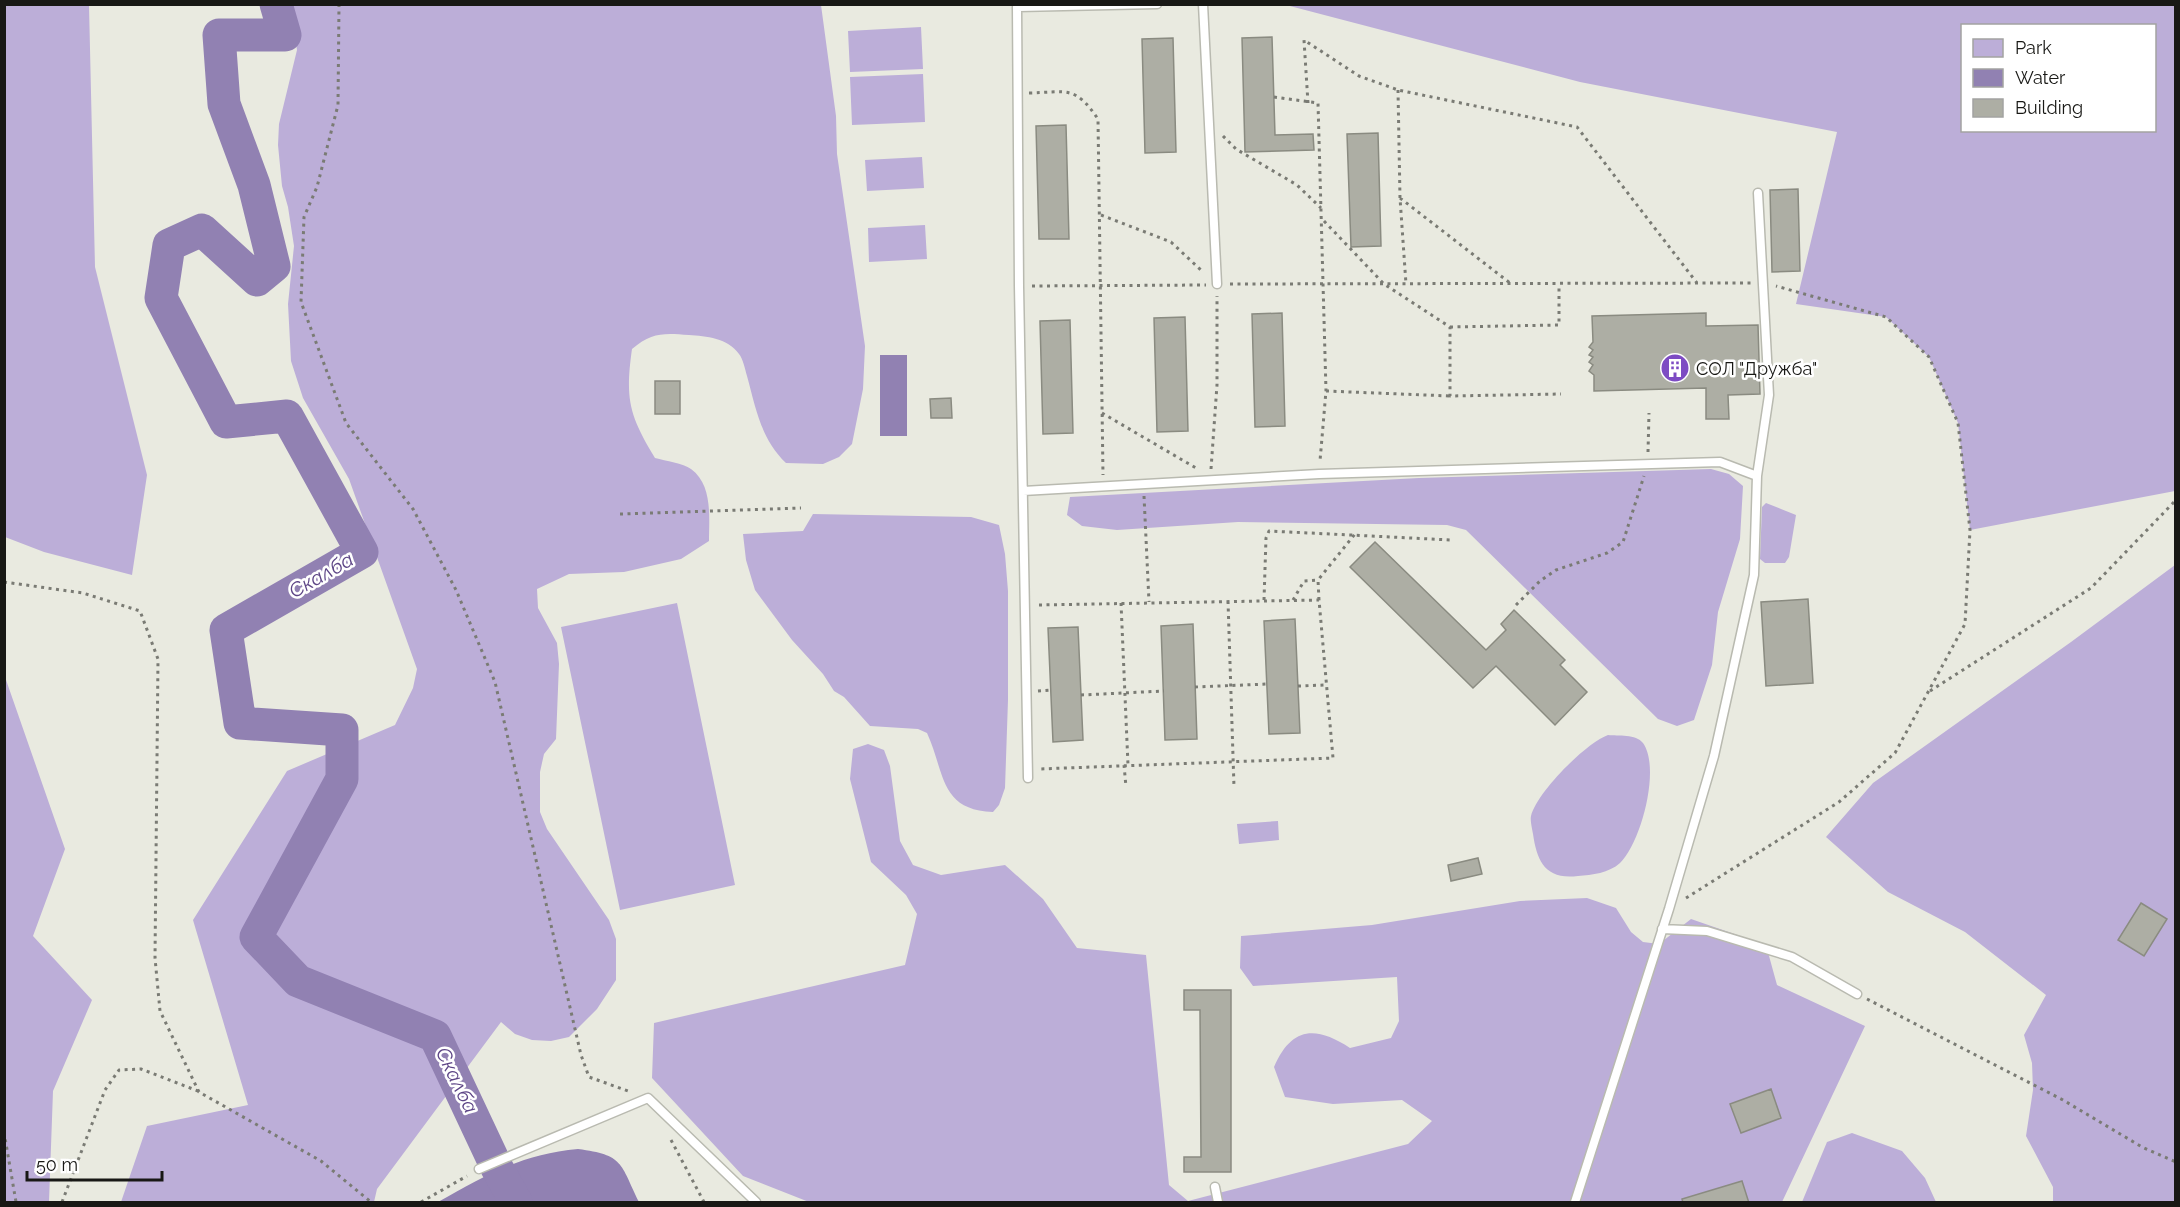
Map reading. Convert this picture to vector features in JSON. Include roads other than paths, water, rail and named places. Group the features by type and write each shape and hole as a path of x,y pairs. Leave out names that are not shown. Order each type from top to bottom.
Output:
{"lane":[{"path":"1028,774 1017,7 1157,4"},
{"path":"1203,4 1217,284"},
{"path":"1575,1203 1714,756 1754,575 1757,476 1769,394 1758,193"},
{"path":"1023,491 1210,478 1720,462 1757,476"},
{"path":"1662,929 1707,931 1792,957 1857,994"},
{"path":"479,1169 648,1098 756,1203"},
{"path":"1215,1187 1218,1203"}],"water":[{"path":"880,355 907,355 907,436 880,436"},
{"path":"578,1149 604,1154 619,1163 639,1202 438,1202 505,1167 539,1156"}],"waterway":[{"name":"Скалба","path":"276,4 285,35 219,35 224,104 254,185 274,266 257,280 202,230 169,245 161,298 226,422 287,416 362,552 226,630 240,723 342,730 342,779 256,937 298,981 435,1036 497,1168 516,1202"}],"place":[{"name":"СОЛ \"Дружба\"","path":"1675,368"}]}
